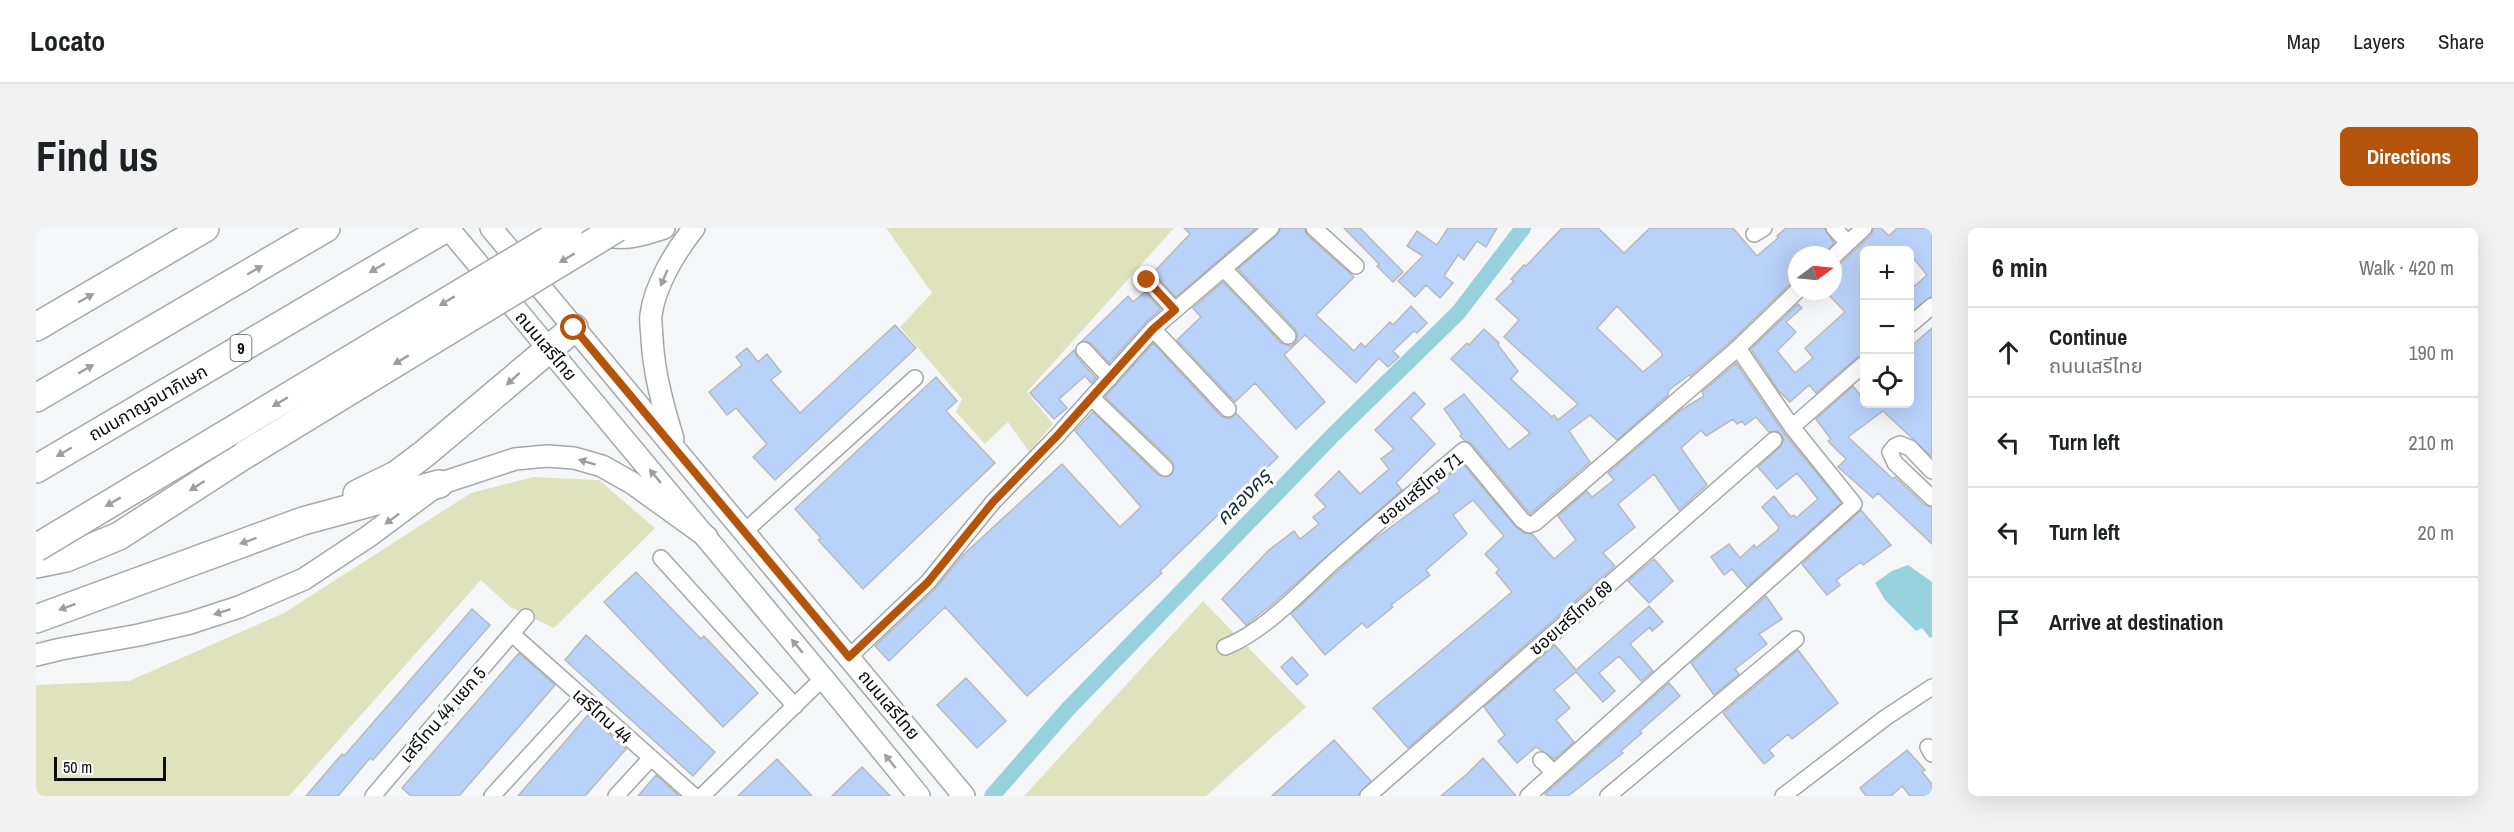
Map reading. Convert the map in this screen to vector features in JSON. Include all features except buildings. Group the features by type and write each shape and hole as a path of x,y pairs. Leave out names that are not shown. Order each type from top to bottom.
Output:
{"highway":[{"path":"36,327 205,228"},
{"path":"36,398 326,228"},
{"name":"ถนนกาญจนาภิเษก","path":"36,469 447,228"},
{"path":"36,548 569,228"},
{"path":"36,564 66,558 119,536 246,454 617,228"},
{"path":"303,521 405,468 472,415 547,348 574,328"},
{"path":"36,619 303,521 439,484"}],"main road":[{"name":"ถนนเสรีไทย","path":"447,228 824,678 913,789"},
{"name":"ถนนเสรีไทย","path":"491,228 676,447 964,796"},
{"path":"585,228 598,235 620,240 664,228"},
{"path":"676,447 660,394 654,358 651,315 675,252 694,228"},
{"path":"36,655 190,623 272,593 304,579 369,536 439,484 515,459 547,456 574,458 603,466 632,483 706,537"}],"street":[{"path":"849,657 928,582 993,502 1092,398 1153,329 1271,228"},
{"path":"1314,228 1356,266"},
{"path":"1834,228 1848,243"},
{"path":"1842,249 1864,228"},
{"path":"1224,269 1288,336"},
{"path":"1147,280 1175,310"},
{"name":"ซอยเสรีไทย 71","path":"1225,647 1238,642 1283,608 1390,511 1464,450 1522,520 1528,525 1535,523 1738,348 1788,300"},
{"path":"1914,322 1932,306"},
{"path":"1153,329 1228,409"},
{"path":"1527,796 1854,504 1792,427 1738,348"},
{"path":"1084,350 1110,378"},
{"path":"1792,427 1860,368"},
{"path":"745,531 915,378"},
{"path":"1092,398 1165,468"},
{"name":"ซอยเสรีไทย 69","path":"1368,796 1774,440"},
{"path":"1932,471 1910,448 1900,444 1894,446 1890,452 1895,463 1932,498"},
{"path":"661,558 795,706"},
{"name":"เสรีไทน 44 แยก 5","path":"383,793 526,617"},
{"name":"เสรีไทน 44","path":"512,634 694,796"},
{"path":"1608,796 1796,639"},
{"path":"702,796 824,678"},
{"path":"1783,796 1885,718 1932,687"},
{"path":"492,796 582,698"},
{"path":"616,796 650,759"},
{"path":"1541,760 1554,773"}],"green space":[{"path":"886,228 1174,228 1027,392 1053,424 1029,452 1008,422 985,444 956,412 962,399 900,327 932,293"},
{"path":"534,477 599,480 655,528 554,628 510,607 481,580 289,796 36,796 36,685 129,681 284,613 471,493"},
{"path":"1203,601 1306,707 1206,796 1024,796"}],"water":[{"path":"1908,565 1932,582 1932,637 1930,638 1922,628 1916,631 1885,600 1875,583 1892,571"}],"waterway":[{"name":"คลองครุ","path":"992,796 1068,709 1334,434 1458,313 1523,228"}],"route":[{"path":"574,328 676,447 849,657 928,582 993,502 1057,436 1153,329 1175,310 1147,280"}]}
